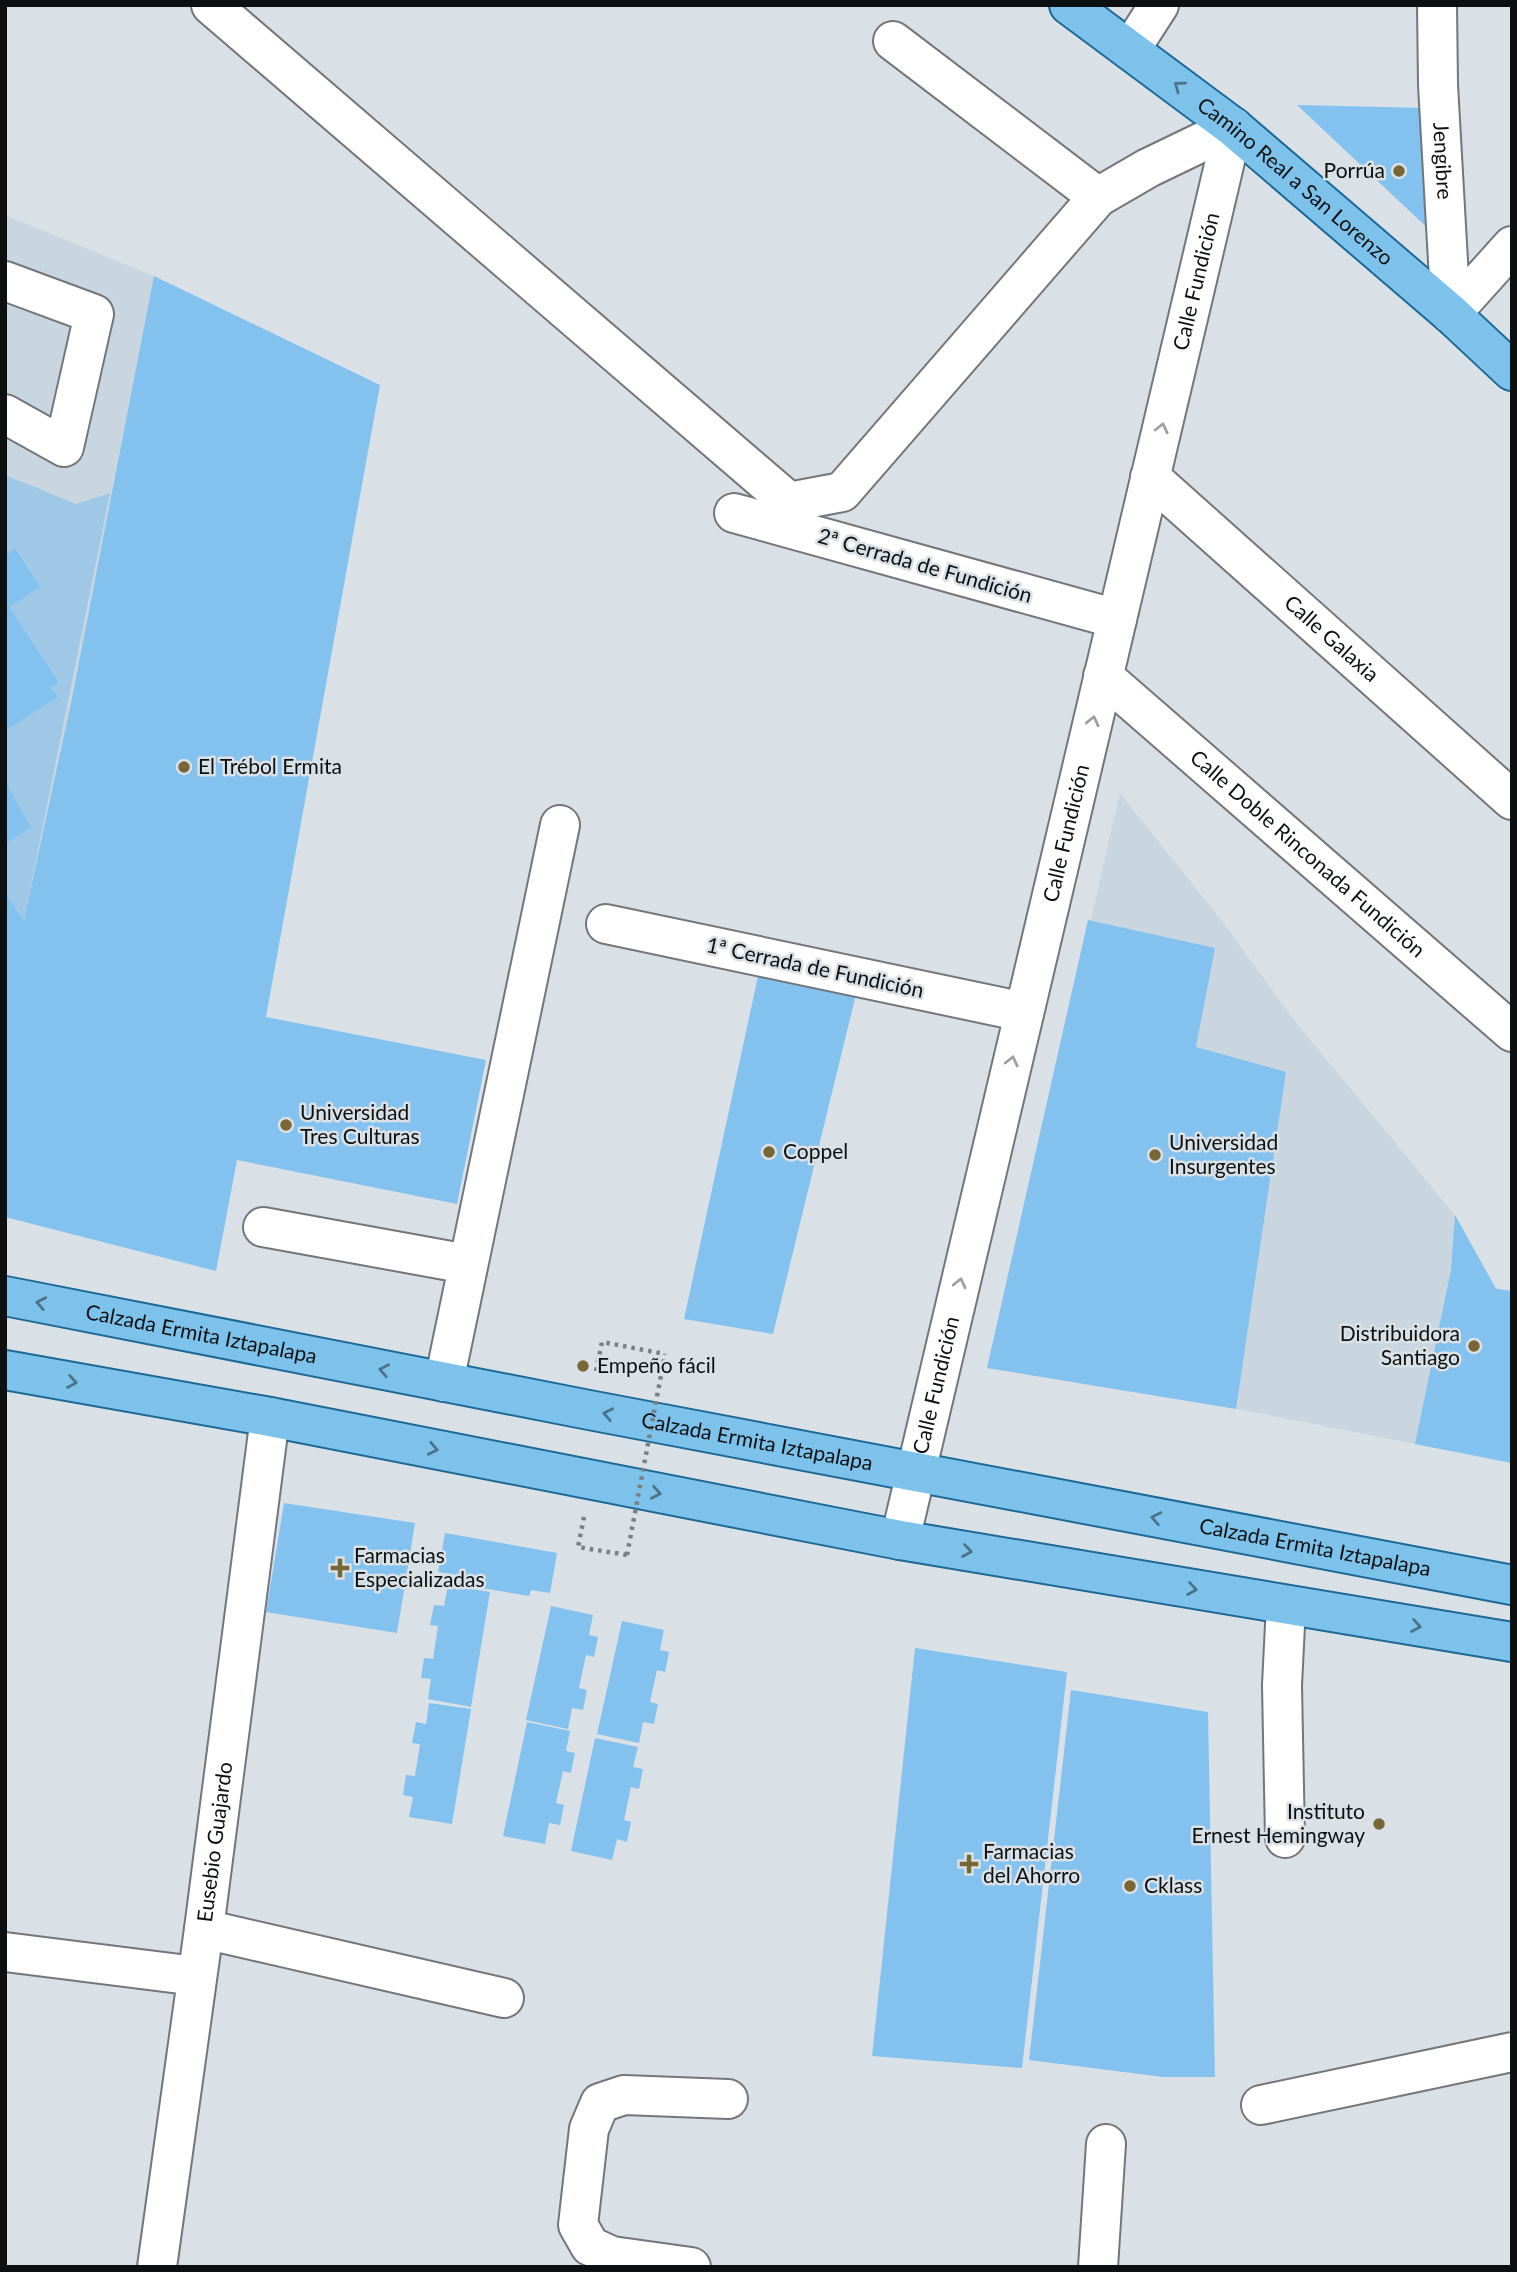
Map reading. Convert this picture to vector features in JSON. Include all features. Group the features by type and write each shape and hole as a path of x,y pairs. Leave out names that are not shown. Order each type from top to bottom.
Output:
{"main road":[{"name":"Camino Real a San Lorenzo","path":"1069,5 1233,127 1451,314 1512,370"},
{"name":"Calzada Ermita Iztapalapa","path":"5,1296 1512,1586"},
{"path":"5,1370 270,1417 900,1540 1512,1642"}],"street":[{"path":"211,5 789,502 842,492 1098,197 1149,168 1233,127"},
{"path":"1130,50 1159,5"},
{"name":"Jengibre","path":"1437,5 1438,85 1451,314"},
{"path":"893,41 1098,197"},
{"name":"Calle Fundición","path":"900,1540 1233,127"},
{"path":"1451,314 1512,246"},
{"path":"5,281 94,314 64,447 5,414"},
{"name":"Calle Galaxia","path":"1150,477 1512,800"},
{"name":"2ª Cerrada de Fundición","path":"734,513 1117,619"},
{"name":"Calle Doble Rinconada Fundición","path":"1103,676 1512,1032"},
{"path":"444,1382 560,825"},
{"name":"1ª Cerrada de Fundición","path":"606,925 1024,1012"},
{"path":"263,1227 467,1265"},
{"name":"Eusebio Guajardo","path":"157,2267 270,1417"},
{"path":"1285,1838 1282,1685 1286,1605"},
{"path":"204,1929 504,1998"},
{"path":"5,1952 196,1976"},
{"path":"1261,2105 1512,2052"},
{"path":"691,2267 612,2256 590,2246 578,2225 589,2129 600,2103 624,2095 728,2099"},
{"path":"1098,2267 1106,2144"}],"path":[{"path":"578,1547 627,1555 665,1354 602,1342"}],"shaded area":[{"path":"5,215 154,276 72,698 5,1009"},
{"path":"5,475 76,504 110,493 24,920 5,892 5,845 31,827 5,781 5,731 57,697 51,688 59,681 10,607 40,587 17,548 5,555"},
{"name":"Universidad Insurgentes","path":"1120,793 1222,921 1294,1020 1455,1215 1496,1288 1512,1291 1512,1463 1237,1409 987,1368"}],"building":[{"name":"Porrúa","path":"1297,105 1428,108 1434,234"},
{"name":"El Trébol Ermita","path":"154,276 380,385 266,1017 486,1060 457,1204 237,1160 216,1271 5,1217 5,892 24,920 72,698"},
{"path":"16,548 40,587 10,607 59,682 51,688 58,697 5,731 5,555"},
{"path":"5,781 31,827 5,845"},
{"name":"Universidad Insurgentes","path":"1088,920 1215,948 1196,1047 1286,1072 1236,1409 987,1368"},
{"name":"Coppel","path":"760,967 858,986 773,1334 684,1319"},
{"name":"Distribuidora Santiago","path":"1455,1215 1496,1289 1512,1291 1512,1463 1415,1444 1451,1270"},
{"name":"Farmacias Especializadas","path":"284,1503 415,1523 397,1633 266,1612"},
{"path":"445,1533 557,1553 550,1593 531,1590 529,1596 482,1588 483,1579 438,1572"},
{"path":"448,1585 490,1592 471,1707 428,1699 431,1679 421,1678 424,1658 433,1659 438,1626 430,1625 434,1605 444,1606"},
{"path":"551,1606 593,1615 589,1635 598,1637 594,1657 586,1655 579,1688 587,1690 583,1710 572,1708 568,1729 526,1720"},
{"path":"622,1621 664,1630 660,1650 669,1652 665,1672 657,1670 650,1702 658,1704 654,1724 643,1722 639,1743 597,1734"},
{"name":"Farmacias del Ahorro","path":"915,1648 1067,1672 1022,2068 872,2056"},
{"name":"Cklass","path":"1071,1690 1208,1712 1215,2077 1163,2077 1029,2060"},
{"path":"429,1703 471,1709 452,1824 409,1817 413,1797 403,1795 406,1775 415,1776 420,1744 412,1743 416,1722 426,1724"},
{"path":"527,1722 570,1731 566,1751 575,1753 571,1773 563,1771 556,1803 564,1805 560,1825 549,1823 545,1844 503,1836"},
{"path":"595,1738 638,1747 633,1767 643,1769 639,1789 631,1787 624,1820 631,1822 627,1842 617,1839 612,1860 571,1851"}],"place":[{"name":"Porrúa","path":"1399,171"},
{"name":"El Trébol Ermita","path":"184,767"},
{"name":"Universidad Tres Culturas","path":"286,1125"},
{"name":"Coppel","path":"769,1152"},
{"name":"Universidad Insurgentes","path":"1155,1155"},
{"name":"Distribuidora Santiago","path":"1474,1346"},
{"name":"Empeño fácil","path":"583,1366"},
{"name":"Farmacias Especializadas","path":"340,1568"},
{"name":"Instituto Ernest Hemingway","path":"1379,1824"},
{"name":"Farmacias del Ahorro","path":"969,1864"},
{"name":"Cklass","path":"1130,1886"}]}
